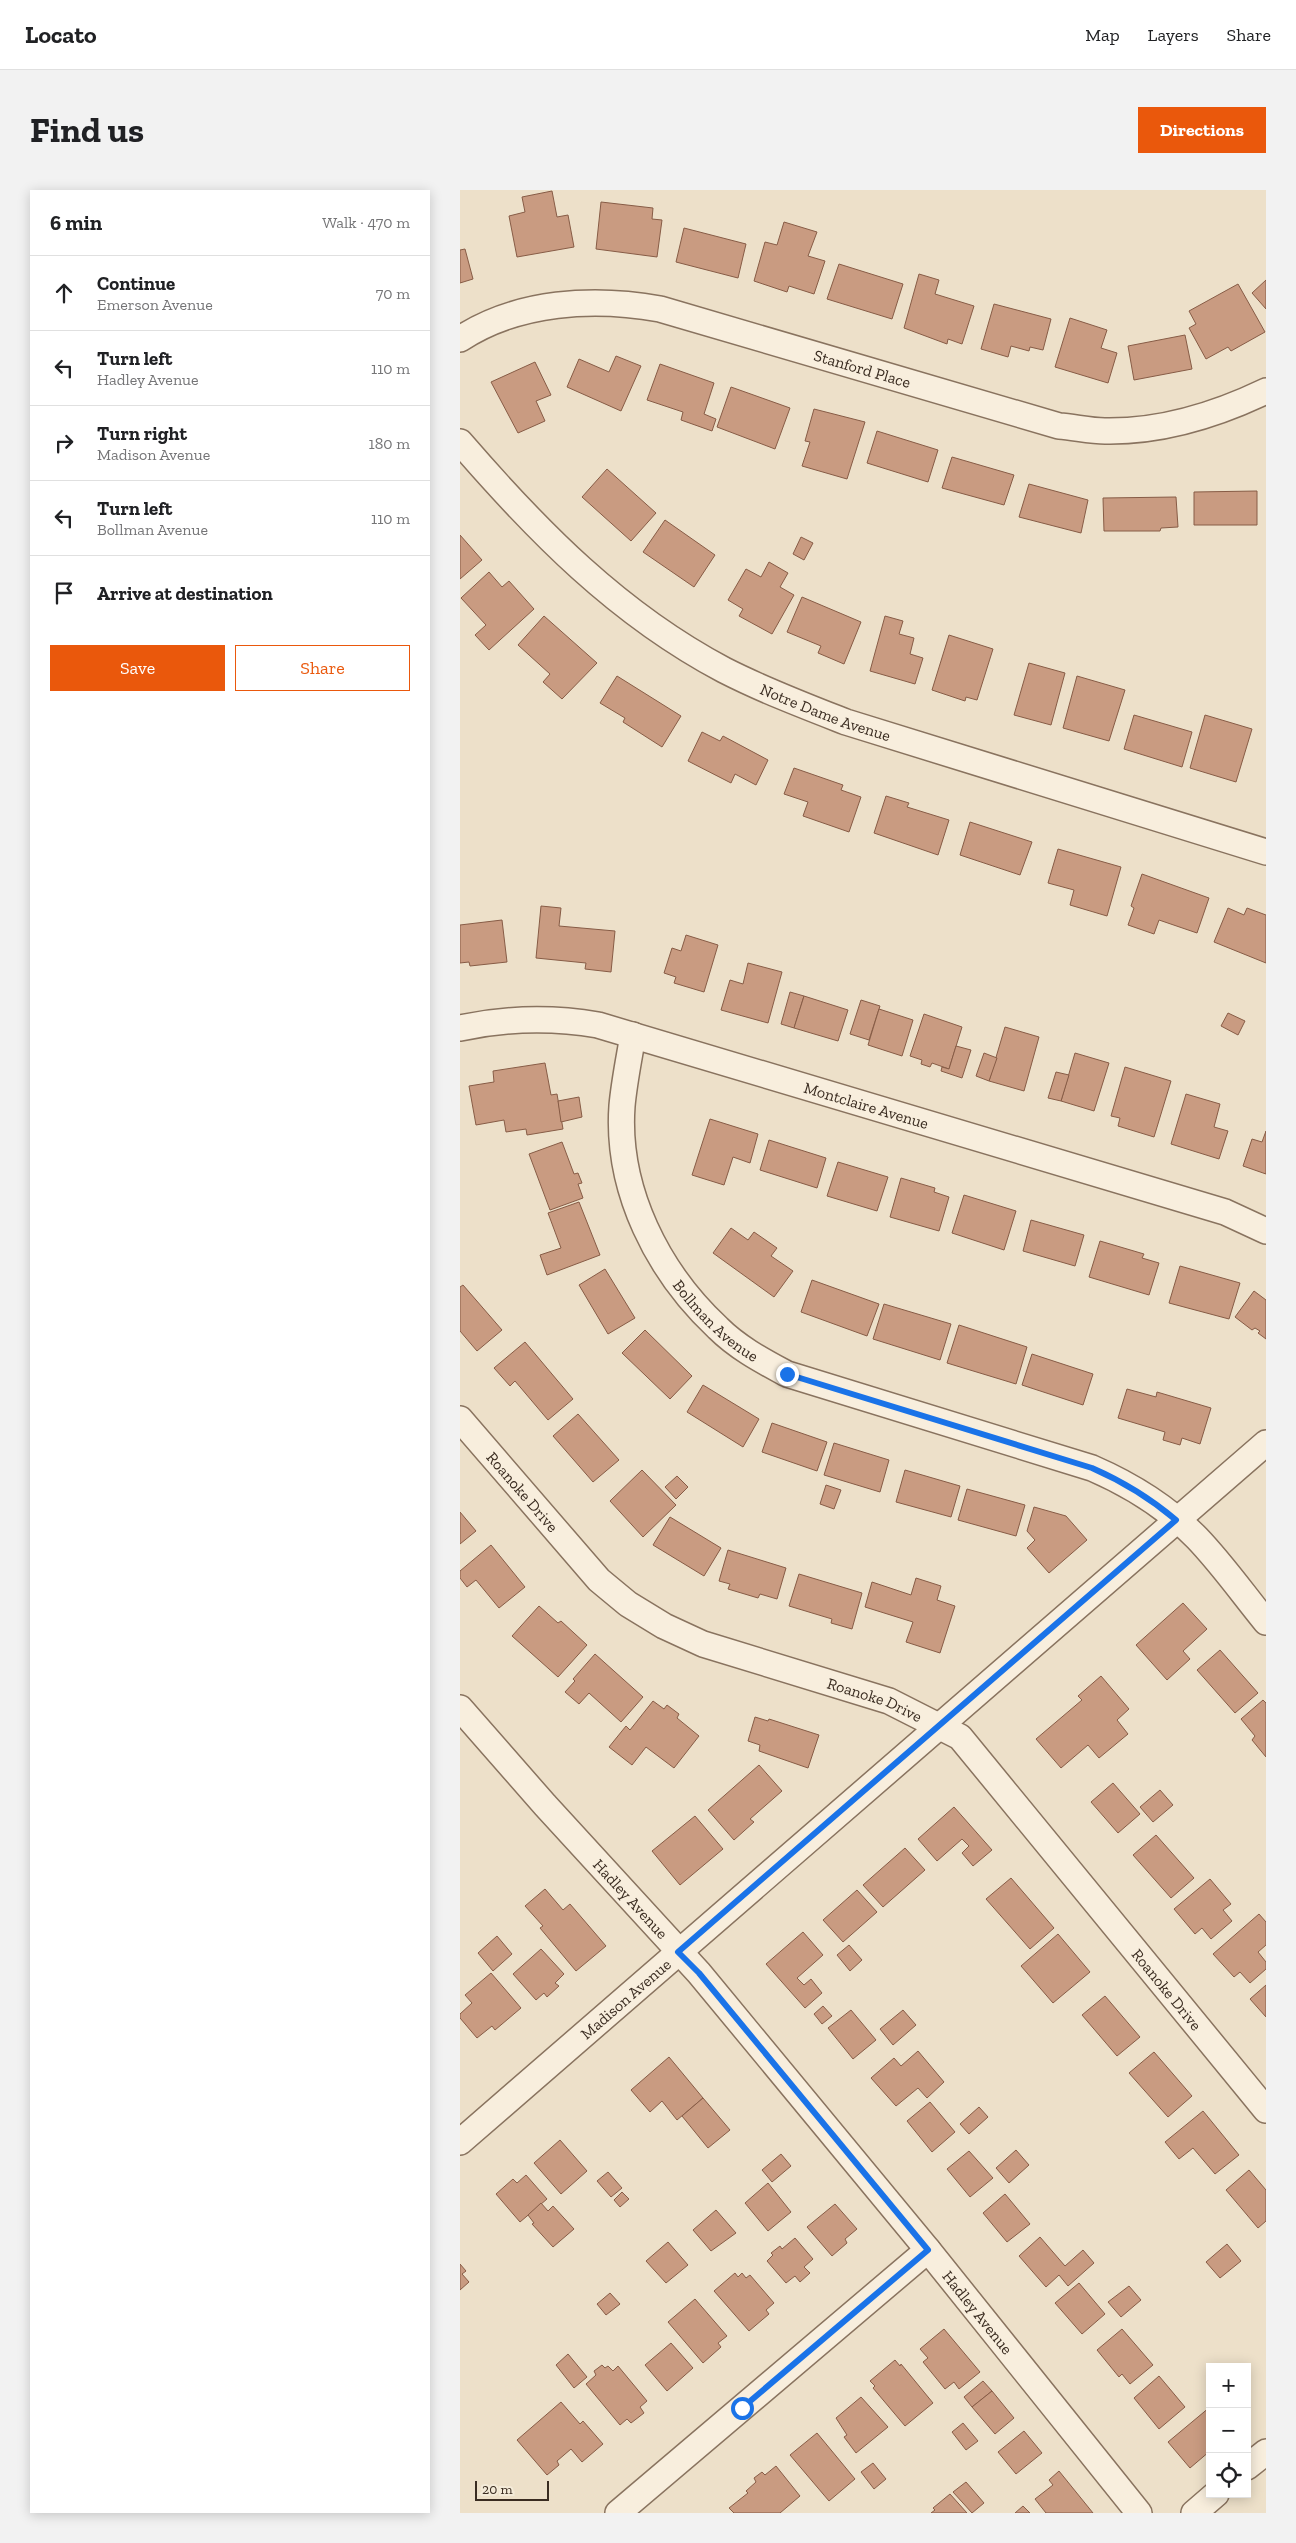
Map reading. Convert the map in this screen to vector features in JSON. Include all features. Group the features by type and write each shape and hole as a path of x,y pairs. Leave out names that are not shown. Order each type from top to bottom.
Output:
{"street":[{"name":"Stanford Place","path":"460,339 472,331 514,314 548,306 590,302 633,304 660,309 1059,426 1105,431 1152,428 1192,420 1238,404 1266,391"},
{"name":"Notre Dame Avenue","path":"460,442 561,552 604,589 666,635 723,669 783,698 846,722 1266,852"},
{"name":"Montclaire Avenue","path":"460,1028 487,1022 526,1018 598,1025 1224,1212 1266,1231"},
{"name":"Bollman Avenue","path":"633,1035 622,1107 624,1152 632,1195 649,1237 672,1275 690,1300 719,1329 751,1354 787,1374 1092,1468 1123,1482 1150,1498 1197,1538 1266,1622"},
{"name":"Roanoke Drive","path":"460,1419 599,1580 628,1604 664,1626 703,1644 889,1701 960,1737 1266,2110"},
{"name":"Madison Avenue","path":"460,2142 1266,1443"},
{"name":"Hadley Avenue","path":"460,1708 678,1952 699,1973 928,2250 1140,2513"},
{"path":"618,2513 928,2250"},
{"path":"1251,2465 1266,2452"},
{"path":"1194,2513 1211,2498"}],"building":[{"path":"552,191 557,217 568,215 574,247 517,257 509,216 525,212 522,197"},
{"path":"601,202 653,208 652,219 662,220 657,257 596,249"},
{"path":"784,222 817,232 808,256 825,261 814,294 789,286 787,292 754,281 765,242 777,245"},
{"path":"684,228 746,244 738,278 676,262"},
{"path":"465,249 473,279 460,283 460,250"},
{"path":"839,264 903,284 892,319 827,299"},
{"path":"919,274 939,280 935,294 974,306 962,344 948,339 947,344 904,328"},
{"path":"1266,280 1266,309 1252,293"},
{"path":"1238,284 1265,332 1231,351 1228,347 1206,359 1189,328 1196,324 1189,311"},
{"path":"994,304 1051,319 1043,350 1030,347 1029,351 1011,346 1008,357 981,349"},
{"path":"1070,318 1107,330 1101,348 1117,353 1108,383 1055,367"},
{"path":"1185,335 1192,369 1134,380 1128,346"},
{"path":"616,356 641,366 621,411 567,387 579,359 609,372"},
{"path":"535,362 551,395 536,401 545,421 518,433 491,382"},
{"path":"660,364 714,383 704,414 716,419 712,431 681,420 683,412 647,400"},
{"path":"731,387 790,408 775,449 717,427"},
{"path":"814,409 865,422 847,479 802,466 810,442 805,441"},
{"path":"877,431 938,450 928,482 867,463"},
{"path":"952,457 1014,475 1004,505 942,488"},
{"path":"607,469 656,513 631,541 582,497"},
{"path":"1029,484 1088,500 1081,533 1019,517"},
{"path":"1257,491 1257,525 1194,525 1194,492"},
{"path":"1176,497 1178,527 1161,528 1160,531 1104,531 1103,498"},
{"path":"665,520 715,555 694,587 643,552"},
{"path":"460,535 482,560 460,579"},
{"path":"801,537 813,543 804,560 793,554"},
{"path":"769,562 788,573 780,587 794,595 772,634 739,616 743,609 728,600 746,569 761,577"},
{"path":"489,572 502,587 509,581 534,609 489,650 475,635 486,625 461,598"},
{"path":"802,597 861,622 844,664 818,653 821,646 787,632"},
{"path":"544,616 597,663 562,699 543,682 550,674 518,645"},
{"path":"885,616 903,621 899,634 914,638 910,654 923,658 915,684 870,671"},
{"path":"949,635 993,649 977,700 966,697 965,701 932,690"},
{"path":"1029,663 1065,673 1051,725 1014,715"},
{"path":"617,676 681,716 662,747 623,722 625,718 600,703"},
{"path":"1077,676 1125,690 1109,741 1063,728"},
{"path":"1134,715 1192,732 1182,767 1124,749"},
{"path":"1205,715 1252,729 1236,782 1190,768"},
{"path":"702,732 720,741 723,736 768,760 756,785 735,774 731,783 688,761"},
{"path":"794,768 843,785 841,790 861,797 849,832 803,816 808,802 784,794"},
{"path":"886,796 909,803 907,807 949,820 938,855 874,833"},
{"path":"970,822 1032,842 1020,875 960,855"},
{"path":"1058,849 1121,867 1107,916 1070,905 1074,890 1048,883"},
{"path":"1142,874 1209,898 1197,933 1159,920 1154,934 1128,925 1134,908 1131,906"},
{"path":"541,906 561,908 559,926 615,931 611,972 585,969 586,963 536,958"},
{"path":"1228,908 1244,915 1247,908 1266,915 1266,963 1214,942"},
{"path":"502,920 507,962 470,966 469,962 460,963 460,925"},
{"path":"686,935 718,945 704,992 674,983 676,977 664,973 672,948 681,951"},
{"path":"748,963 782,972 768,1023 721,1010 730,980 743,984"},
{"path":"790,992 804,996 794,1028 781,1024"},
{"path":"804,996 848,1010 838,1041 794,1028"},
{"path":"861,1000 880,1006 869,1040 850,1034"},
{"path":"879,1009 913,1020 902,1056 868,1045"},
{"path":"1228,1013 1245,1021 1238,1035 1221,1026"},
{"path":"924,1014 962,1027 949,1069 932,1063 930,1067 921,1064 922,1060 910,1056"},
{"path":"1005,1027 1039,1037 1024,1091 989,1081"},
{"path":"956,1046 971,1050 962,1078 941,1071 942,1067 949,1069"},
{"path":"984,1053 997,1058 989,1081 976,1076"},
{"path":"1075,1053 1109,1063 1094,1111 1061,1101"},
{"path":"545,1063 551,1095 557,1094 563,1129 527,1135 526,1129 506,1132 504,1120 476,1125 469,1086 494,1082 493,1071"},
{"path":"1125,1067 1171,1081 1154,1137 1118,1126 1120,1118 1111,1116"},
{"path":"1056,1072 1069,1075 1061,1101 1048,1098"},
{"path":"1186,1094 1220,1104 1214,1127 1228,1131 1219,1159 1171,1144"},
{"path":"579,1097 582,1117 561,1122 558,1101"},
{"path":"710,1119 758,1134 750,1163 733,1157 724,1185 692,1175"},
{"path":"1266,1131 1266,1174 1243,1166 1252,1139 1262,1142"},
{"path":"769,1140 826,1158 817,1188 760,1170"},
{"path":"562,1142 574,1174 578,1173 582,1183 578,1184 583,1198 550,1210 529,1154"},
{"path":"838,1162 888,1177 877,1211 827,1196"},
{"path":"901,1178 935,1188 934,1192 949,1197 939,1231 890,1217"},
{"path":"964,1195 1016,1211 1004,1250 952,1233"},
{"path":"579,1202 600,1255 547,1275 540,1255 561,1248 548,1213"},
{"path":"1031,1220 1084,1235 1075,1266 1023,1251"},
{"path":"731,1228 748,1240 754,1232 777,1248 771,1256 793,1271 774,1297 713,1253"},
{"path":"1100,1241 1144,1254 1142,1258 1159,1263 1149,1295 1089,1277"},
{"path":"1180,1266 1240,1283 1229,1319 1169,1303"},
{"path":"605,1269 635,1318 608,1334 579,1285"},
{"path":"812,1280 879,1304 867,1336 801,1312"},
{"path":"463,1285 502,1330 477,1351 460,1331 460,1287"},
{"path":"1254,1291 1266,1300 1266,1339 1258,1333 1260,1331 1255,1328 1252,1330 1235,1317"},
{"path":"884,1304 951,1324 940,1360 873,1339"},
{"path":"959,1325 1027,1347 1016,1384 947,1363"},
{"path":"645,1330 692,1376 670,1399 622,1353"},
{"path":"525,1342 573,1399 548,1420 515,1381 510,1386 494,1368"},
{"path":"1032,1354 1093,1374 1083,1405 1022,1385"},
{"path":"703,1385 759,1419 743,1447 687,1412"},
{"path":"1127,1389 1156,1397 1157,1392 1211,1408 1200,1444 1182,1438 1180,1445 1163,1440 1165,1432 1118,1418"},
{"path":"578,1414 619,1460 593,1482 553,1436"},
{"path":"772,1423 827,1442 817,1471 762,1452"},
{"path":"834,1443 889,1460 880,1492 824,1475"},
{"path":"642,1470 676,1505 643,1537 610,1501"},
{"path":"905,1470 960,1486 951,1517 896,1502"},
{"path":"677,1476 688,1487 676,1499 665,1487"},
{"path":"826,1485 841,1490 834,1509 820,1504"},
{"path":"967,1489 1025,1505 1016,1536 958,1520"},
{"path":"1034,1507 1066,1516 1087,1540 1049,1573 1027,1548 1035,1540 1027,1531"},
{"path":"460,1512 476,1531 460,1544"},
{"path":"670,1517 721,1548 704,1576 653,1545"},
{"path":"491,1545 525,1587 499,1608 476,1580 467,1587 460,1578 460,1571"},
{"path":"728,1550 786,1568 777,1599 760,1594 758,1598 728,1589 730,1584 719,1581"},
{"path":"799,1574 862,1593 852,1629 831,1623 832,1619 789,1606"},
{"path":"916,1578 941,1586 937,1600 955,1606 940,1653 906,1642 913,1622 865,1607 872,1582 911,1595"},
{"path":"1183,1603 1207,1629 1183,1651 1190,1659 1167,1680 1136,1645"},
{"path":"539,1606 558,1623 561,1621 587,1645 558,1677 512,1636"},
{"path":"1220,1650 1258,1693 1235,1713 1197,1670"},
{"path":"595,1654 643,1697 621,1722 589,1693 579,1704 565,1692 575,1681 573,1679"},
{"path":"1101,1676 1129,1709 1117,1720 1128,1734 1099,1758 1088,1745 1061,1768 1036,1739 1082,1700 1078,1696"},
{"path":"1263,1700 1266,1703 1266,1757 1252,1740 1255,1736 1241,1719"},
{"path":"653,1701 664,1709 667,1705 679,1714 677,1718 699,1736 674,1768 646,1747 632,1765 609,1747 626,1726 630,1730"},
{"path":"755,1717 768,1721 769,1719 819,1735 808,1768 759,1751 760,1745 748,1741"},
{"path":"759,1765 782,1791 750,1819 754,1822 734,1840 708,1810"},
{"path":"1113,1783 1140,1814 1118,1833 1091,1802"},
{"path":"1160,1790 1173,1805 1153,1822 1140,1807"},
{"path":"954,1807 992,1850 973,1866 962,1853 969,1846 962,1839 937,1861 918,1839"},
{"path":"695,1816 723,1849 680,1885 652,1851"},
{"path":"1156,1835 1194,1878 1171,1898 1133,1855"},
{"path":"905,1848 925,1870 883,1907 863,1885"},
{"path":"1011,1878 1054,1928 1030,1949 986,1899"},
{"path":"1210,1879 1231,1904 1223,1910 1232,1921 1211,1939 1202,1928 1195,1934 1174,1909"},
{"path":"545,1889 563,1910 570,1904 606,1946 576,1971 540,1928 543,1926 525,1906"},
{"path":"857,1890 877,1912 843,1942 823,1920"},
{"path":"1259,1914 1266,1922 1266,1945 1258,1952 1266,1962 1266,1969 1250,1983 1240,1972 1234,1977 1213,1954"},
{"path":"803,1932 823,1955 797,1978 804,1985 811,1979 822,1993 805,2008 766,1964"},
{"path":"1058,1934 1090,1972 1053,2003 1021,1966"},
{"path":"497,1936 512,1954 493,1971 478,1953"},
{"path":"849,1945 862,1960 850,1971 837,1955"},
{"path":"541,1949 564,1974 555,1983 559,1986 547,1997 544,1993 536,2000 513,1974"},
{"path":"491,1973 521,2008 495,2030 492,2026 477,2038 460,2018 460,2014 472,2003 465,1995"},
{"path":"1266,1985 1266,2017 1250,1999"},
{"path":"1105,1996 1140,2037 1117,2056 1082,2015"},
{"path":"823,2006 832,2016 822,2024 814,2014"},
{"path":"851,2010 876,2040 853,2059 828,2028"},
{"path":"903,2010 916,2025 893,2045 880,2029"},
{"path":"918,2051 944,2082 927,2098 918,2088 896,2106 871,2078 894,2058 901,2066"},
{"path":"1154,2052 1192,2096 1168,2117 1129,2073"},
{"path":"669,2057 703,2098 677,2120 662,2101 650,2112 631,2090"},
{"path":"703,2098 730,2130 708,2148 682,2116"},
{"path":"930,2102 955,2132 932,2152 907,2121"},
{"path":"979,2107 988,2117 969,2134 960,2124"},
{"path":"1203,2111 1239,2155 1215,2174 1193,2148 1179,2159 1165,2142"},
{"path":"560,2140 587,2171 561,2194 534,2163"},
{"path":"1016,2150 1029,2165 1009,2183 996,2168"},
{"path":"969,2151 993,2178 970,2197 947,2169"},
{"path":"781,2154 791,2166 772,2182 762,2170"},
{"path":"1249,2170 1266,2190 1266,2221 1258,2228 1226,2190"},
{"path":"608,2172 622,2188 611,2197 597,2181"},
{"path":"526,2175 547,2199 520,2222 496,2194 513,2179 517,2183"},
{"path":"768,2183 791,2212 768,2231 745,2203"},
{"path":"622,2192 629,2199 620,2207 614,2200"},
{"path":"1005,2194 1030,2224 1007,2242 983,2213"},
{"path":"541,2203 548,2211 553,2206 574,2229 553,2247 532,2224 534,2223 528,2215"},
{"path":"835,2204 857,2229 845,2239 847,2243 832,2256 807,2227"},
{"path":"716,2210 736,2233 711,2251 693,2230"},
{"path":"1040,2237 1065,2266 1083,2250 1094,2263 1068,2286 1059,2275 1046,2287 1019,2256"},
{"path":"795,2238 813,2259 804,2267 810,2273 800,2282 795,2276 786,2283 767,2261 773,2255 771,2253 780,2246 782,2249"},
{"path":"668,2242 688,2265 666,2283 646,2261"},
{"path":"1227,2244 1241,2261 1220,2278 1206,2262"},
{"path":"460,2264 466,2271 462,2274 469,2282 460,2290"},
{"path":"735,2273 738,2277 742,2273 746,2278 750,2275 774,2303 766,2310 769,2314 749,2331 714,2291"},
{"path":"1079,2283 1105,2314 1082,2334 1055,2303"},
{"path":"1129,2286 1141,2300 1121,2317 1108,2302"},
{"path":"610,2293 620,2304 606,2315 597,2304"},
{"path":"695,2299 727,2336 718,2343 721,2347 703,2363 668,2322"},
{"path":"944,2329 980,2372 959,2389 954,2382 945,2389 923,2362 928,2358 920,2349"},
{"path":"1122,2329 1153,2365 1130,2384 1122,2374 1119,2377 1097,2350"},
{"path":"671,2343 693,2368 667,2391 645,2365"},
{"path":"568,2354 587,2377 574,2388 556,2365"},
{"path":"895,2360 900,2366 901,2364 933,2403 905,2426 873,2388 875,2386 870,2381"},
{"path":"602,2365 605,2368 608,2366 613,2371 618,2366 647,2401 640,2407 644,2413 631,2423 627,2419 620,2425 586,2384 596,2375 594,2371"},
{"path":"1159,2376 1185,2407 1159,2429 1134,2398"},
{"path":"983,2381 992,2391 972,2407 964,2397"},
{"path":"992,2391 1014,2418 995,2434 972,2407"},
{"path":"861,2397 888,2427 856,2453 844,2437 847,2435 836,2418"},
{"path":"561,2402 580,2424 583,2421 603,2444 582,2462 571,2449 557,2461 559,2465 547,2475 517,2440"},
{"path":"1206,2410 1206,2454 1190,2468 1168,2442"},
{"path":"963,2423 978,2441 966,2450 952,2432"},
{"path":"1024,2431 1042,2453 1016,2474 998,2452"},
{"path":"817,2433 855,2479 829,2501 790,2455"},
{"path":"873,2463 886,2479 874,2489 861,2472"},
{"path":"776,2466 800,2496 780,2513 734,2513 729,2508 748,2493 746,2491 756,2482 754,2478 762,2472 765,2475"},
{"path":"1059,2471 1093,2513 1046,2513 1035,2499 1053,2485 1049,2480"},
{"path":"966,2482 984,2503 972,2513 953,2492"},
{"path":"950,2494 967,2513 931,2513 935,2510 933,2508"},
{"path":"1023,2506 1030,2513 1015,2513"}],"route":[{"path":"742,2408 906,2272 928,2250 699,1973 678,1952 1176,1520 1150,1498 1123,1482 1092,1468 787,1374"}]}
